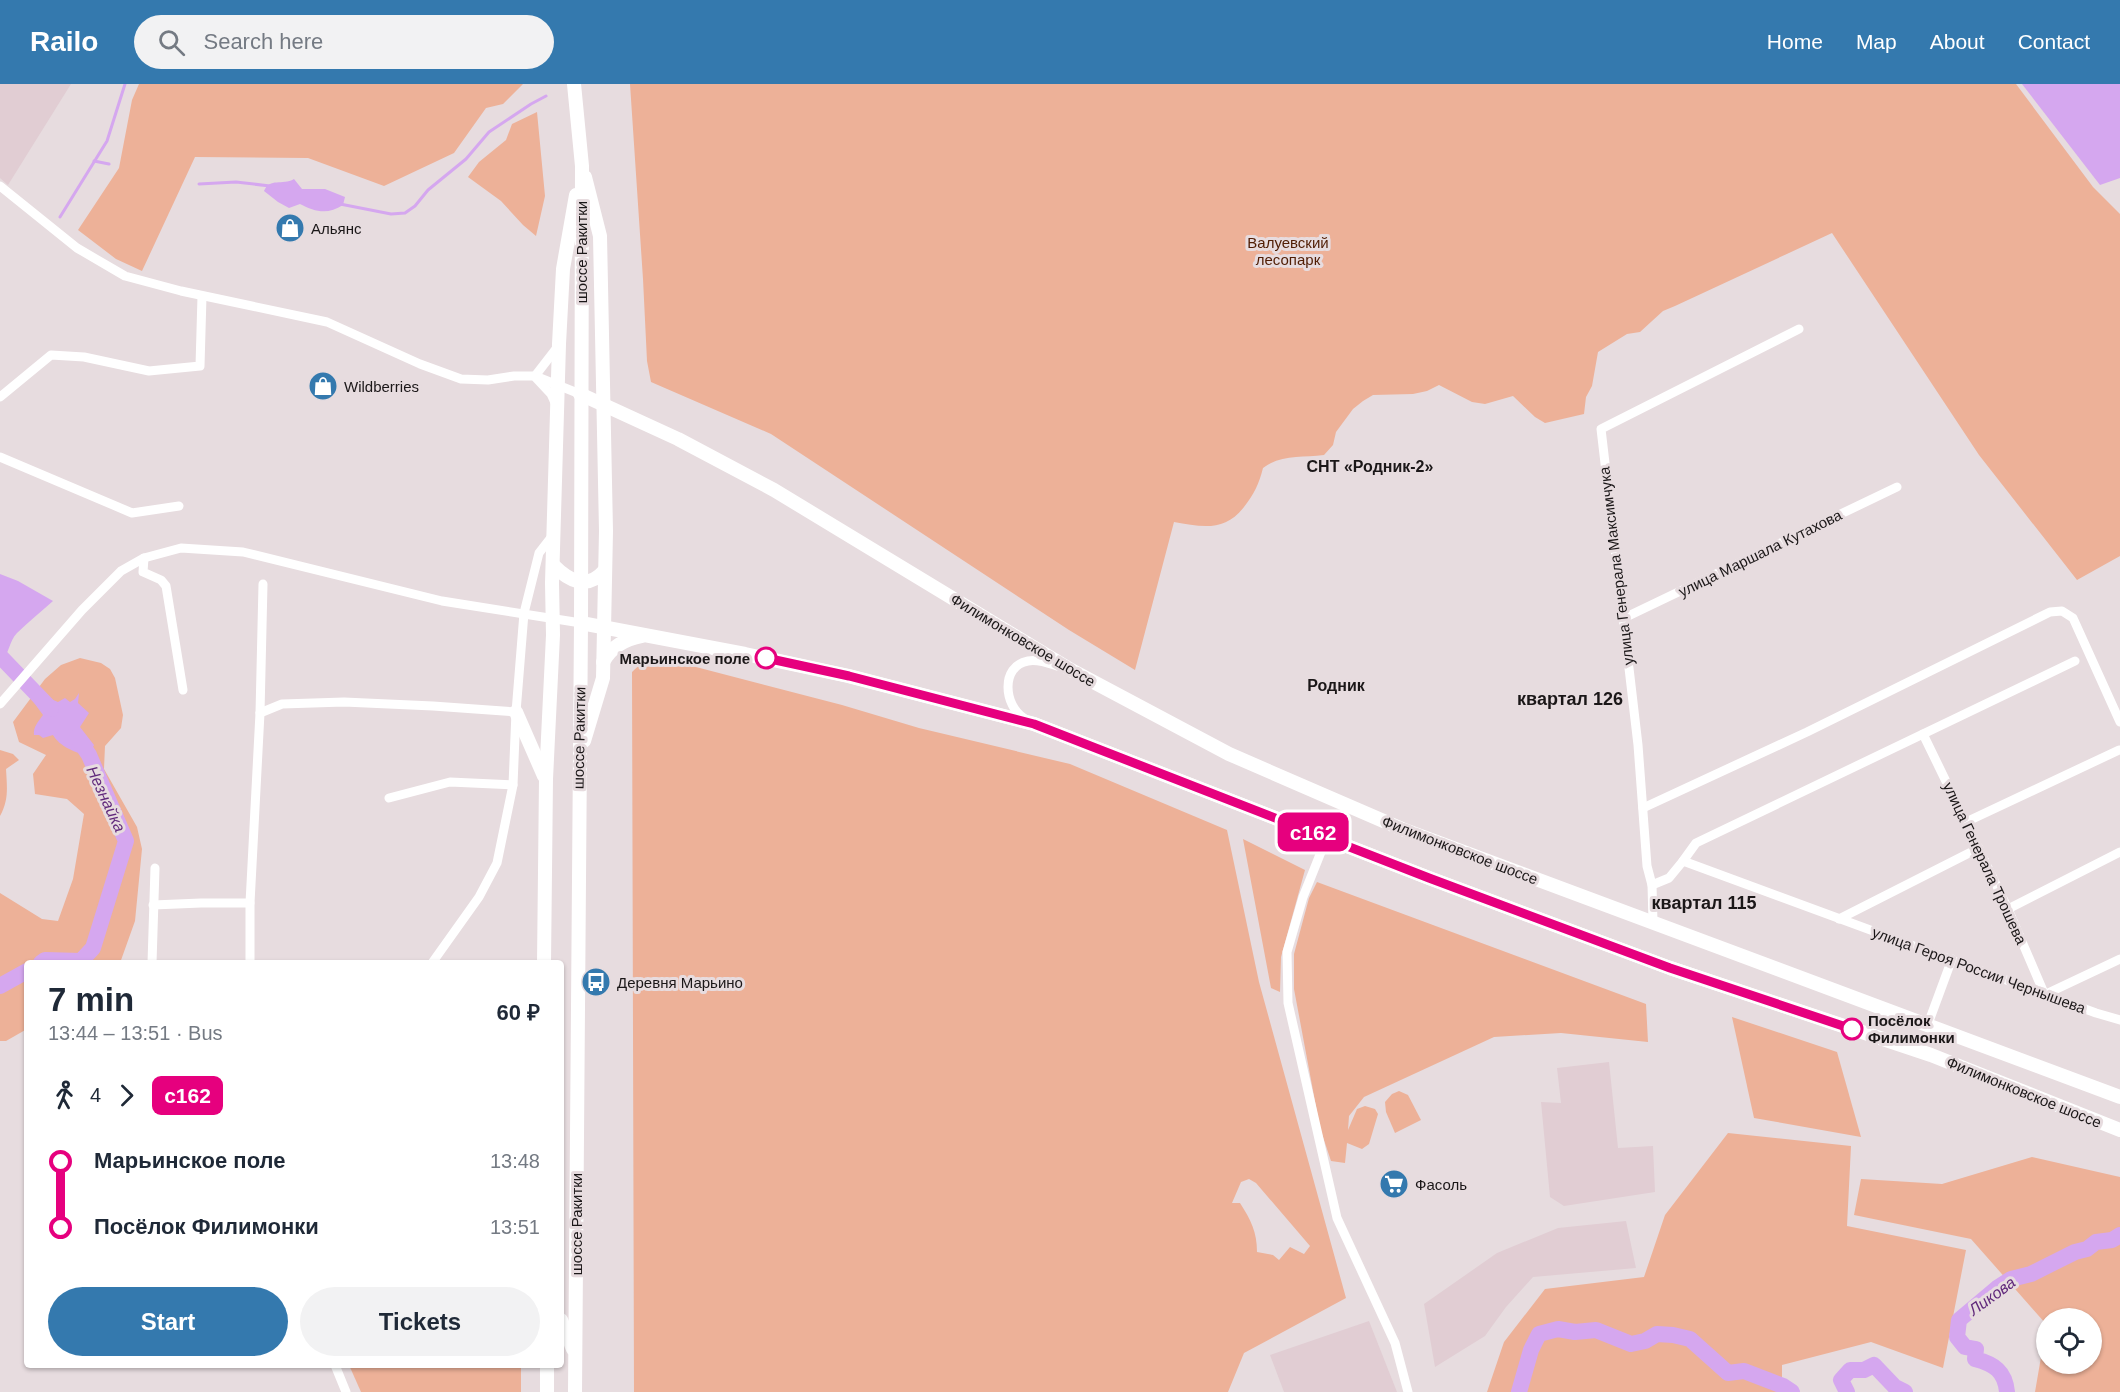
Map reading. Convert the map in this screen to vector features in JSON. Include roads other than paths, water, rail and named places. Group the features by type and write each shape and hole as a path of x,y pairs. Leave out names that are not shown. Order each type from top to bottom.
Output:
{"main road":[{"name":"шоссе Ракитки","path":"573,84 582,166 581,623 574,1392"},
{"path":"544,960 546,779 553,618 559,344 563,269 582,166"},
{"path":"579,758 603,678 604,627 600,236 582,166"},
{"path":"558,409 570,397 580,394"},
{"name":"Филимонковское шоссе","path":"580,394 678,439 774,490 1071,670 1229,754 1402,830 2120,1097"},
{"path":"553,565 565,576 581,582 593,580 604,570"},
{"name":"Филимонковское шоссе","path":"581,623 849,676 1034,724 1440,882 1670,968 1932,1055 2120,1131"},
{"path":"603,662 616,645 646,636"},
{"path":"516,712 546,779"},
{"path":"564,1327 575,1354"},
{"path":"547,1368 547,1392"}],"street":[{"path":"0,186 77,248 125,276 202,296 327,322 420,364 461,379 488,381 514,376 535,376 580,394"},
{"path":"0,398 51,355 84,357 149,371 200,366 202,296"},
{"name":"улица Генерала Максимчука","path":"1653,922 1652,885 1647,866 1638,745 1601,429 1799,329"},
{"path":"535,376 559,344"},
{"path":"535,376 551,394 558,409"},
{"path":"0,457 132,513 179,507"},
{"name":"улица Маршала Кутахова","path":"1622,619 1897,487"},
{"path":"434,960 494,872 502,845 513,785 524,613 539,553 554,534"},
{"name":"Филимонковское шоссе","path":"1,703 82,610 121,571 144,558 181,548 243,552 442,601 581,623"},
{"path":"144,558 143,572 161,579 166,586 183,690"},
{"path":"250,960 250,903 260,713 263,584"},
{"path":"1643,808 1787,742 2050,612 2062,611 2073,618 2120,722"},
{"path":"1034,724 1018,714 1011,706 1008,692 1009,679 1015,668 1026,661 1036,660 1071,670"},
{"path":"1652,885 1670,878 1696,843 2075,661"},
{"path":"260,713 282,704 344,702 516,712"},
{"name":"улица Генерала Трошева","path":"1923,734 2008,909 2045,993"},
{"path":"1966,822 2119,750"},
{"path":"389,798 450,782 513,785"},
{"path":"1327,837 1303,897 1287,952 1288,1003 1337,1218 1395,1343 1408,1392"},
{"name":"улица Героя России Чернышева","path":"1839,918 1978,848"},
{"path":"2008,909 2120,852"},
{"name":"улица Героя России Чернышева","path":"1683,861 2120,1020"},
{"path":"152,960 155,868"},
{"path":"153,905 250,903"},
{"path":"1928,1024 1952,959"},
{"path":"2045,993 2120,959"},
{"path":"336,1368 346,1392"}],"waterway":[{"path":"60,217 107,141 125,84"},
{"path":"340,204 391,214 405,213 415,206 428,190 466,159 489,132 546,96"},
{"path":"94,161 109,164"},
{"path":"199,184 236,182 270,186"},
{"name":"Незнайка","path":"0,656 51,709"},
{"name":"Незнайка","path":"77,737 89,755 126,841 93,948 82,960"},
{"name":"Незнайка","path":"0,986 24,973"},
{"name":"Ликова","path":"2007,1392 2001,1374 1988,1363 1975,1359 1976,1349 1965,1347 1957,1337 1959,1320 2011,1279 2031,1274 2075,1252 2087,1249 2096,1242 2112,1240 2120,1235"},
{"name":"Ликова","path":"1519,1392 1531,1350 1539,1334 1558,1329 1575,1332 1596,1330 1631,1344 1645,1341 1657,1334 1690,1339 1728,1373 1744,1371 1783,1386 1792,1392"},
{"name":"Ликова","path":"1847,1392 1841,1380 1850,1370 1864,1370 1874,1365 1895,1387 1905,1392"}],"place":[{"name":"Альянс","path":"290,228"},
{"name":"Wildberries","path":"323,386"},
{"name":"Марьинское поле","path":"766,658"},
{"name":"Деревня Марьино","path":"596,982"},
{"name":"Посёлок Филимонки","path":"1852,1029"},
{"name":"Фасоль","path":"1394,1184"}],"district":[{"name":"СНТ «Родник-2»","path":"1370,466"},
{"name":"Родник","path":"1336,685"},
{"name":"квартал 126","path":"1570,699"},
{"name":"квартал 115","path":"1704,903"}],"park label":[{"name":"Валуевский лесопарк","path":"1288,250"}]}
